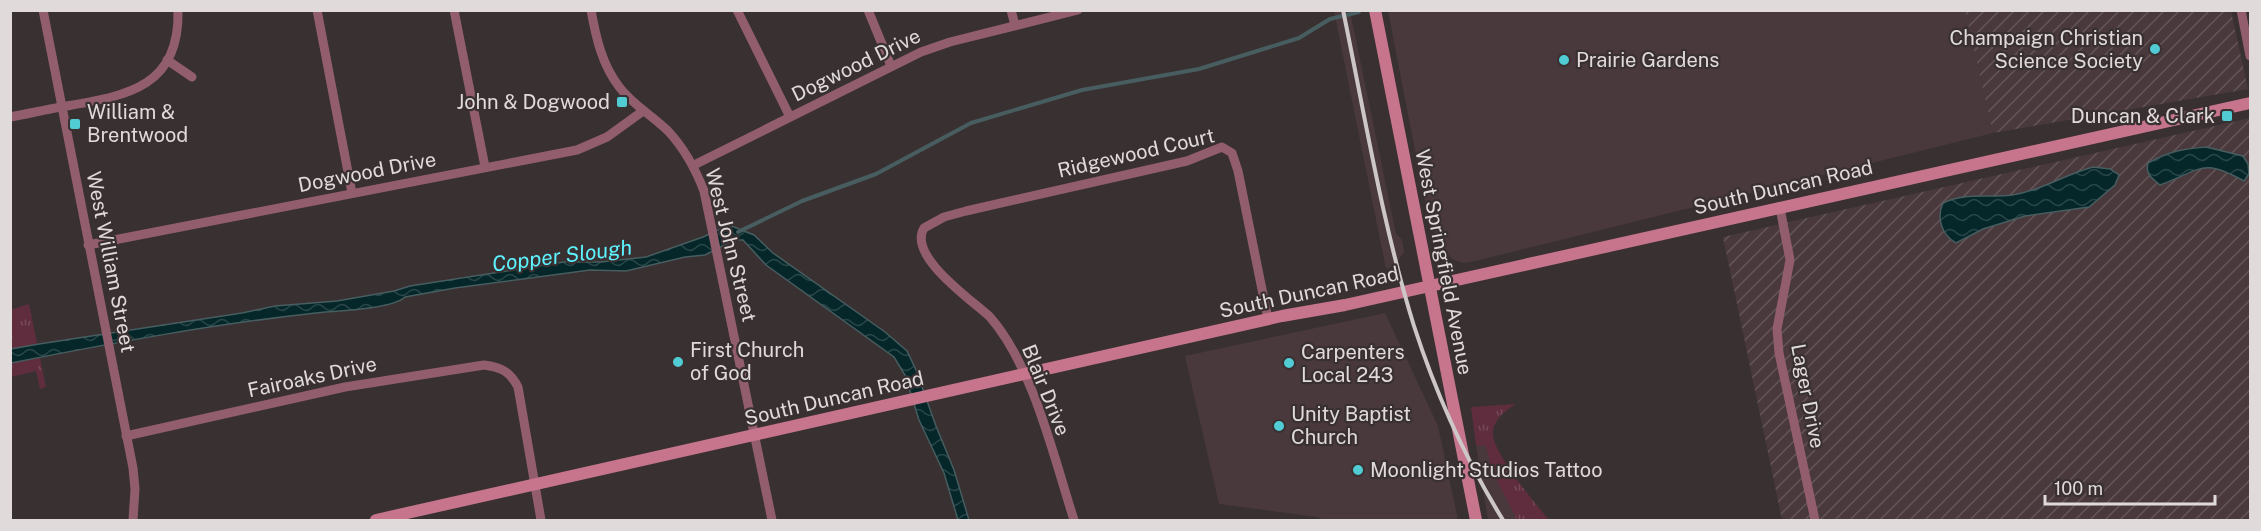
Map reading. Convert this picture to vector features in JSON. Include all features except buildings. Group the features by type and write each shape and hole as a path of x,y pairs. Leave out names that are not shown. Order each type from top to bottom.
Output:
{"main road":[{"name":"West Springfield Avenue","path":"1375,10 1476,520"},
{"name":"South Duncan Road","path":"376,520 1268,319 1431,286 2250,103"}],"street":[{"name":"West William Street","path":"43,10 126,436 135,489 134,520"},
{"path":"10,117 92,102 129,92 155,77 167,60 177,33 178,10"},
{"path":"317,10 352,193"},
{"path":"454,10 485,167"},
{"name":"West John Street","path":"591,10 602,57 609,72 627,96 668,131 694,165 704,190 772,520"},
{"path":"737,10 790,117"},
{"path":"868,10 891,66"},
{"path":"1011,10 1015,25"},
{"name":"Dogwood Drive","path":"694,165 891,66 950,42 1077,10"},
{"path":"2241,10 2250,56"},
{"path":"167,60 192,77"},
{"name":"Dogwood Drive","path":"88,245 584,148 608,137 643,111"},
{"name":"Ridgewood Court","path":"922,231 931,223 944,217 1186,161 1222,147 1232,153 1238,171 1268,319"},
{"name":"Lager Drive","path":"1780,208 1790,260 1777,329 1779,353 1815,520"},
{"name":"Blair Drive","path":"922,231 921,241 931,263 994,321 1017,357 1074,520"},
{"name":"Fairoaks Drive","path":"126,436 345,387 483,365 506,371 514,378 518,387 534,484"},
{"path":"534,484 541,520"}],"shaded area":[{"path":"1334,11 1350,11 1396,234 1402,240 1404,252 1395,265 1386,269"},
{"path":"1388,11 1965,11 1993,133 1463,263 1454,260 1446,253 1437,240 1428,217"},
{"path":"1965,11 2231,11 2248,89 1993,133"},
{"path":"2250,118 2250,520 1782,520 1723,237"},
{"path":"1385,313 1438,426 1458,520 1323,520 1317,517 1219,504 1185,356"},
{"path":"1476,445 1486,446 1492,471 1517,520 1488,520"}],"green space":[{"path":"29,304 46,387 40,389 36,371 11,377 10,310"},
{"path":"1516,404 1496,422 1493,431 1494,439 1506,463 1549,520 1517,520 1492,471 1486,446 1476,445 1471,407"}],"water":[{"path":"2206,147 2243,156 2248,164 2249,174 2244,181 2219,169 2202,168 2160,185 2148,173 2148,163 2163,156"},
{"path":"2093,167 2110,169 2119,175 2115,185 2089,207 2025,216 1983,229 1956,243 1944,231 1940,220 1943,203 1969,196 2003,196 2022,193"},
{"path":"729,225 754,235 773,253 885,332 907,351 954,470 969,520 958,520 944,473 919,420 905,375 894,357 766,265 743,240 734,240 705,255 685,257 626,271 590,270 455,288 405,297 377,307 201,328 11,363 11,349 39,344 275,306 337,301 410,286 564,262 601,262 646,257 703,237"}],"waterway":[{"path":"738,232 802,201 876,174 971,123 1082,90 1199,69 1299,38 1330,19 1359,12"}],"railway":[{"path":"1343,10 1383,209 1414,326 1453,426 1503,520"}],"place":[{"name":"Champaign Christian Science Society","path":"2155,49"},
{"name":"Prairie Gardens","path":"1564,60"},
{"name":"John & Dogwood","path":"622,102"},
{"name":"Duncan & Clark","path":"2227,116"},
{"name":"William & Brentwood","path":"75,124"},
{"name":"First Church of God","path":"678,362"},
{"name":"Carpenters Local 243","path":"1289,363"},
{"name":"Unity Baptist Church","path":"1279,426"},
{"name":"Moonlight Studios Tattoo","path":"1358,470"}],"water label":[{"name":"Copper Slough","path":"562,256"}]}
